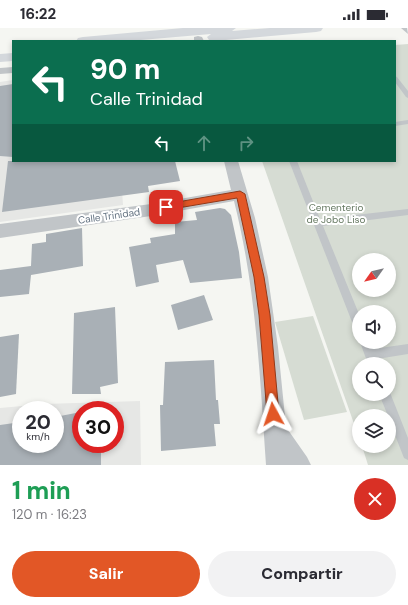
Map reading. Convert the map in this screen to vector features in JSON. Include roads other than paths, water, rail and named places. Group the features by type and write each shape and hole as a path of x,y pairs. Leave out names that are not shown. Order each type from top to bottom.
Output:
{"main road":[{"path":"95,40 229,28"},
{"path":"198,40 316,28"},
{"path":"0,49 12,48"},
{"path":"0,58 12,57"}],"street":[{"path":"0,71 12,70"},
{"path":"231,162 246,212 261,289 278,465"},
{"name":"Calle Trinidad","path":"0,231 151,210 240,194"},
{"path":"274,429 299,465"}],"lane":[{"path":"404,28 408,32"},
{"path":"396,79 408,96"},
{"path":"396,124 408,122"},
{"path":"293,162 352,309"},
{"path":"318,223 408,212"},
{"path":"383,357 408,350"},
{"path":"388,401 408,454"}],"park label":[{"name":"Cementerio de Jobo Liso","path":"336,212"}]}
